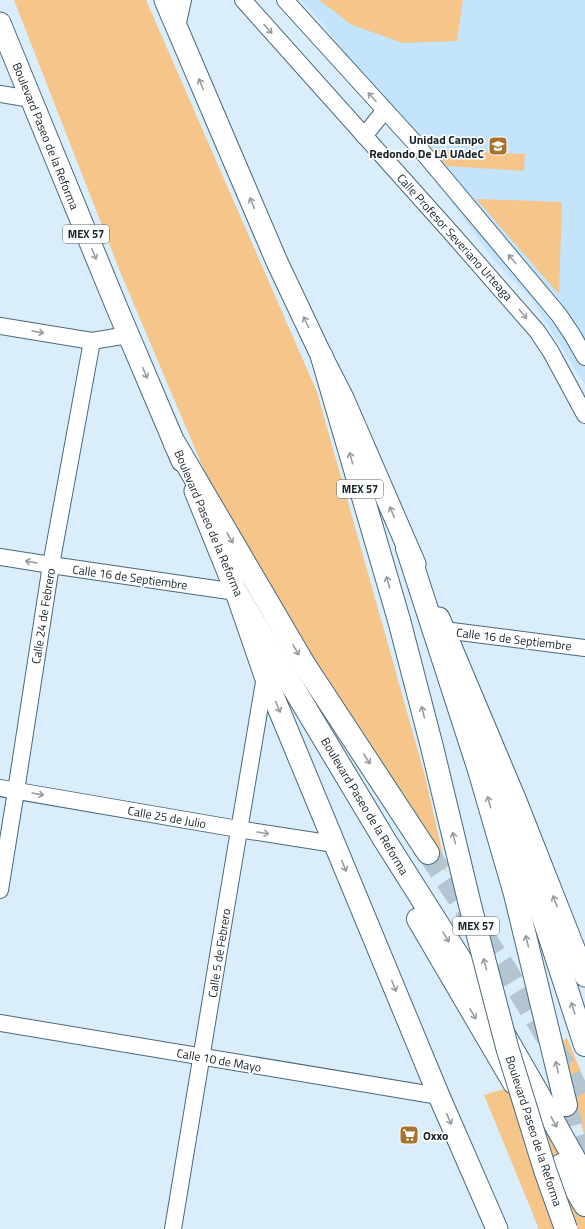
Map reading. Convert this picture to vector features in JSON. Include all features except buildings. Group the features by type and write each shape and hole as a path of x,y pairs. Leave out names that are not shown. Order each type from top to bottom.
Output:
{"highway":[{"name":"Boulevard Paseo de la Reforma","path":"322,357 399,620 507,1047 545,1170 566,1229"},
{"path":"175,444 304,664 428,853"},
{"path":"407,548 479,770 513,887 566,1105"},
{"name":"Boulevard Paseo de la Reforma","path":"236,592 384,839 467,970 585,1178"},
{"path":"471,697 585,1045"},
{"path":"384,839 398,882 585,1205"}],"main road":[{"name":"Boulevard Paseo de la Reforma","path":"165,0 277,262 343,398 444,630 471,697 580,950 585,976"},
{"name":"Boulevard Paseo de la Reforma","path":"0,23 128,335 236,592"},
{"path":"236,592 265,676 439,1096 497,1229"}],"street":[{"path":"177,27 183,0"},
{"name":"Calle Profesor Severiano Urteaga","path":"242,0 537,330 551,352 585,415"},
{"path":"285,0 415,143 559,315 585,357"},
{"path":"0,94 31,99"},
{"path":"364,136 385,110"},
{"path":"537,330 559,315"},
{"path":"0,326 92,342 128,335"},
{"name":"Calle 24 de Febrero","path":"0,890 51,565 92,342"},
{"name":"Calle 16 de Septiembre","path":"0,556 51,565 236,592"},
{"name":"Calle 16 de Septiembre","path":"444,630 585,648"},
{"name":"Calle 5 de Febrero","path":"173,1229 238,829 265,676"},
{"name":"Calle 25 de Julio","path":"0,788 334,844"},
{"name":"Calle 10 de Mayo","path":"0,1023 439,1096"}],"shaded area":[{"path":"14,0 146,0 317,392 425,776 447,873 308,664 218,503 119,269"},
{"name":"Unidad Campo Redondo De LA UAdeC","path":"301,0 585,0 585,385 531,298 495,262 327,29"},
{"path":"319,0 463,0 457,41 403,43 352,25"},
{"path":"434,150 525,154 524,171 447,166"},
{"path":"476,199 562,202 559,294"},
{"path":"567,1038 585,1081 585,1138 558,1043"},
{"path":"543,1077 585,1203 585,1229 539,1229 484,1095"}],"tunnel":[{"path":"428,853 505,968 568,1072 585,1105"},
{"path":"566,1105 584,1167"}],"place":[{"name":"Unidad Campo Redondo De LA UAdeC","path":"498,146"},
{"name":"Oxxo","path":"409,1135"}]}
